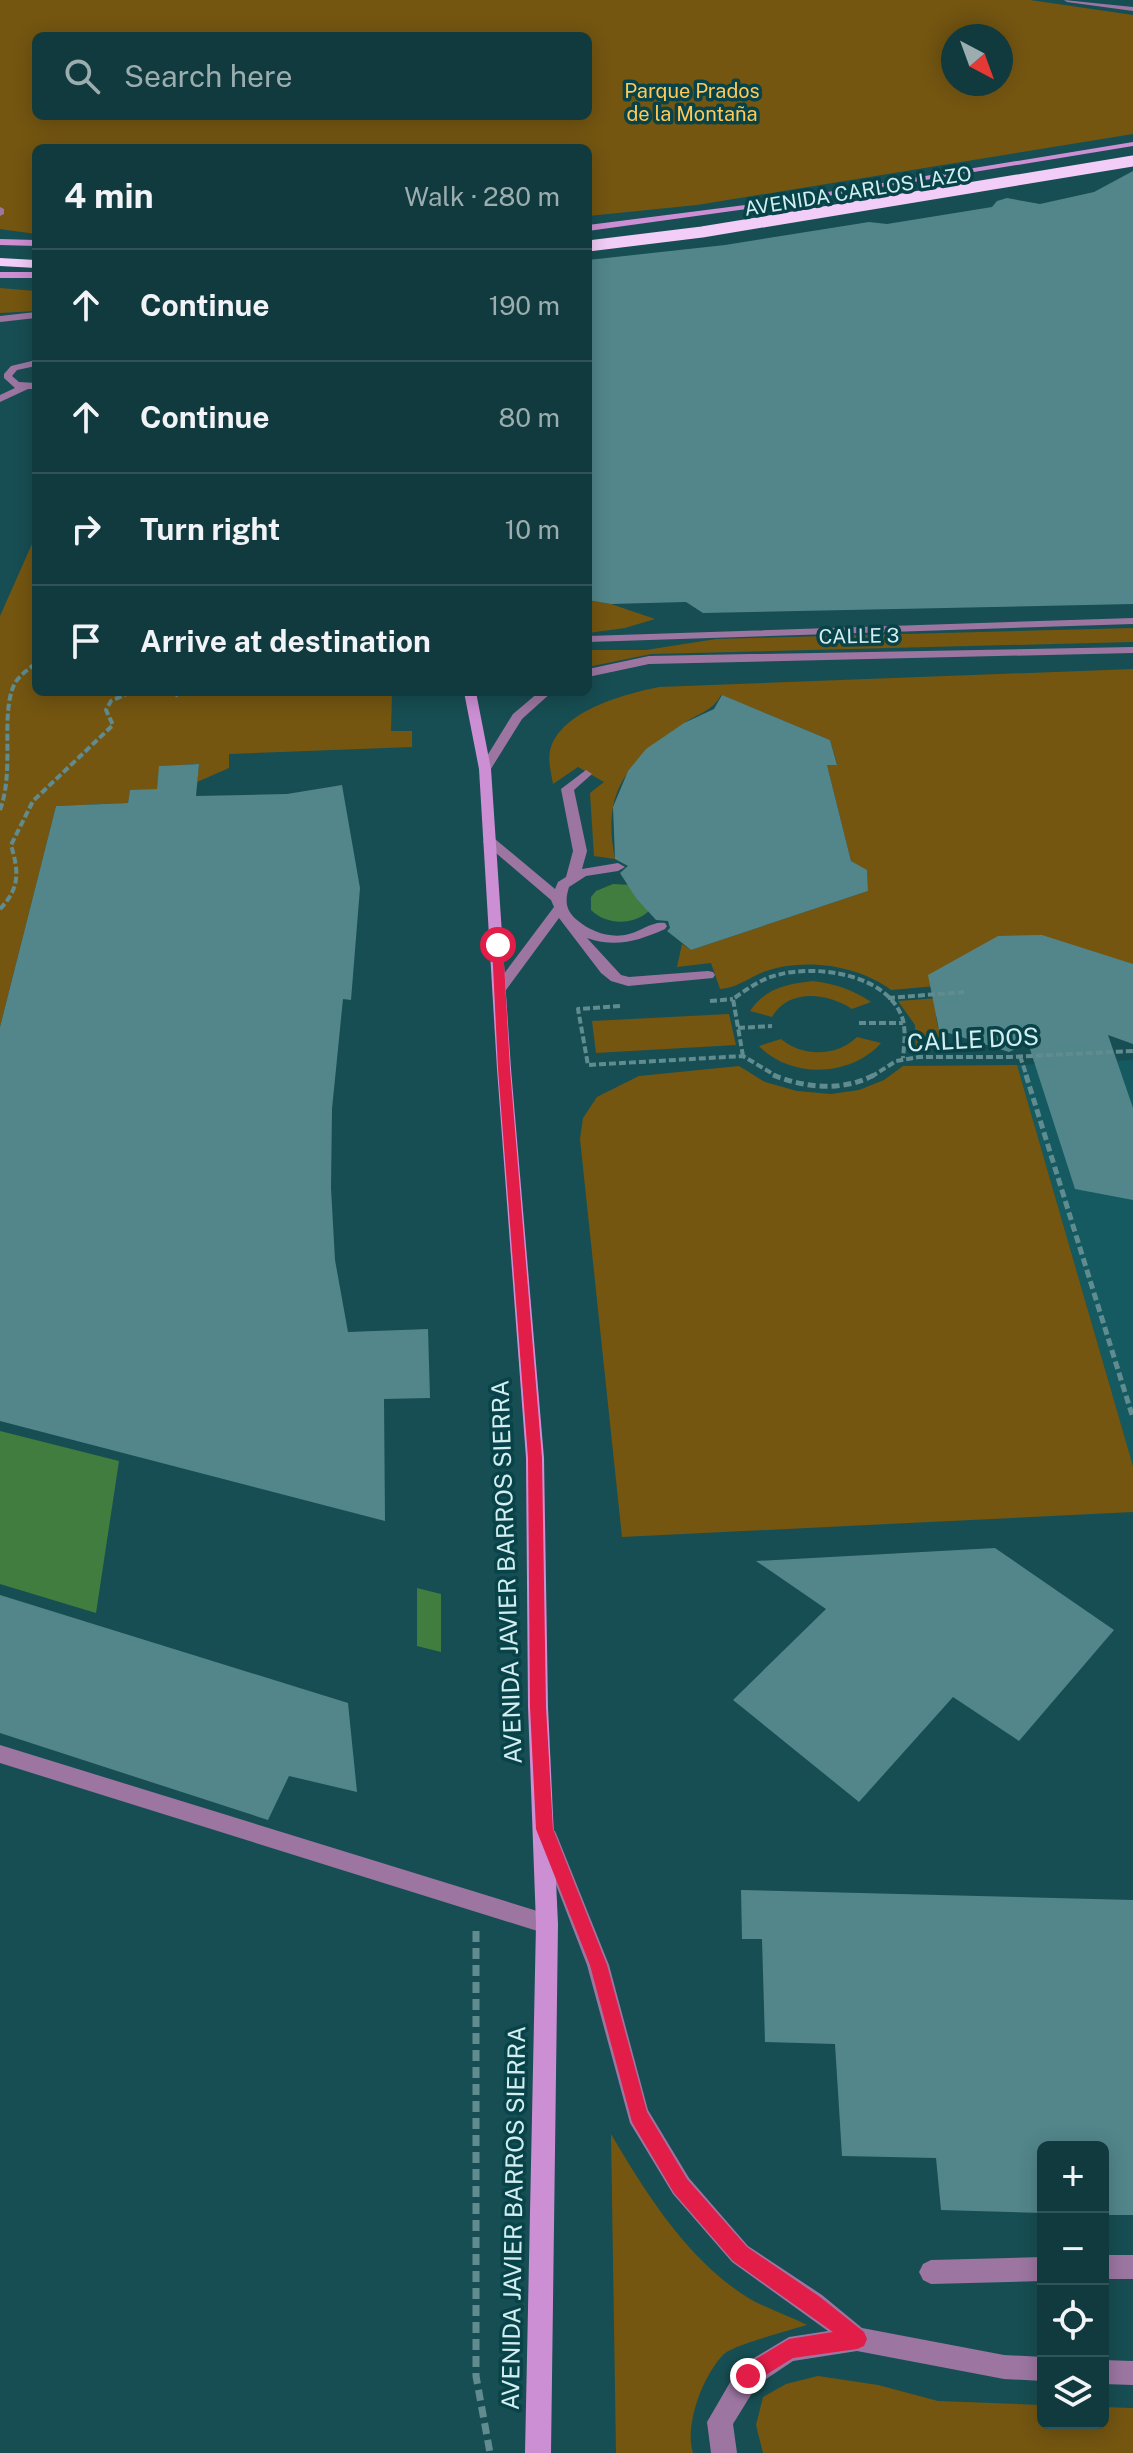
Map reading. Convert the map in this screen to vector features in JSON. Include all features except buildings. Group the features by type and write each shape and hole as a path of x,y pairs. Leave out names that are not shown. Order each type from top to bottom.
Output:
{"highway":[{"name":"AVENIDA CARLOS LAZO","path":"592,235 726,218 1133,152"},
{"name":"AVENIDA CARLOS LAZO","path":"592,246 1133,163"},
{"path":"0,252 32,255"},
{"path":"0,262 32,264"}],"street":[{"path":"1067,0 1133,9"},
{"name":"AVENIDA CARLOS LAZO","path":"592,227 761,205 1133,144"},
{"name":"AVENIDA CARLOS LAZO","path":"592,247 706,236 1133,163"},
{"path":"706,236 761,205"},
{"path":"0,242 32,243"},
{"path":"0,275 32,275"},
{"path":"0,319 32,315"},
{"path":"31,386 10,382 7,376 14,368 32,364"},
{"path":"0,399 31,386"},
{"name":"CALLE 3","path":"592,639 1133,621"},
{"name":"CALLE 3","path":"592,672 649,660 1133,650"},
{"name":"AVENIDA JAVIER BARROS SIERRA","path":"471,696 485,769 504,1069 535,1458 538,1707 547,1924 538,2453"},
{"path":"485,769 517,717 541,696"},
{"path":"573,877 580,851 567,789 586,774"},
{"path":"490,842 578,931 615,939 635,937 660,926"},
{"path":"501,987 560,910 562,887 573,877 589,871 618,867"},
{"path":"560,910 616,978 628,982 708,975"},
{"path":"0,1754 547,1924"},
{"path":"544,1829 598,1965 638,2115 681,2186 740,2254 813,2304 857,2339"},
{"path":"1109,2267 1133,2267"},
{"path":"931,2272 1037,2269"},
{"path":"724,2453 720,2422 748,2376 789,2349 857,2339 1004,2367 1037,2369"},
{"path":"1109,2372 1133,2373"}],"path":[{"path":"0,810 8,793 8,700 14,683 32,667"},
{"path":"0,909 15,895 19,872 11,845 33,801 113,725 106,710 111,701 122,696"},
{"path":"578,1009 588,1065 743,1056 733,999 754,984 779,974 808,971 838,974 866,983 887,998 901,1016 905,1036 903,1058"},
{"path":"887,998 964,992"},
{"path":"859,1023 903,1023"},
{"path":"738,1028 772,1026"},
{"name":"CALLE DOS","path":"743,1056 762,1072 790,1083 821,1087 846,1085 868,1078 903,1058 1133,1051"},
{"path":"1020,1056 1133,1418"},
{"path":"476,1926 476,2376 490,2453"}],"shaded area":[{"path":"613,884 633,885 649,911 643,916 620,922 597,915 591,910 591,897 596,891"},
{"path":"1133,1060 1133,1466 1017,1065"},
{"path":"0,1431 119,1461 96,1613 0,1584"},
{"path":"417,1588 441,1594 441,1652 417,1646"}],"green space":[{"name":"Parque Prados de la Montaña","path":"0,0 1030,0 1133,15 1133,134 697,205 592,216 592,144 32,144 32,233 0,229"},
{"path":"0,288 32,291 32,311 0,313"},
{"path":"32,544 32,696 392,696 391,731 412,731 412,747 229,754 229,768 197,782 199,764 160,766 157,789 130,791 128,803 56,806 0,1027 0,616"},
{"path":"592,601 655,619 625,628 592,632"},
{"path":"1133,628 1133,642 651,654 592,666 592,650 646,650 716,639"},
{"path":"1133,669 1133,969 891,990 878,981 847,970 798,965 766,971 720,989 711,963 677,967 682,944 691,950 868,891 867,871 851,861 827,765 837,764 830,740 721,695 709,709 648,751 624,779 612,814 615,859 594,856 590,793 604,782 578,767 553,784 549,761 551,747 569,723 613,699 659,687"},
{"path":"813,981 843,988 871,1002 852,1009 831,999 809,996 788,1001 772,1017 750,1011 777,988"},
{"path":"939,998 936,1012 938,1024 951,1048 916,1050 915,1025 898,1001"},
{"path":"729,1014 736,1045 596,1053 592,1021"},
{"path":"857,1037 881,1043 854,1062 821,1070 787,1064 759,1046 781,1039 809,1052 830,1051 849,1044"},
{"path":"1017,1065 1133,1466 1133,1512 622,1537 580,1139 583,1118 597,1097 639,1076 739,1066 765,1082 797,1091 831,1094 859,1090 884,1080 903,1066"},
{"path":"611,2134 654,2203 707,2266 750,2299 807,2325 750,2342 724,2354 709,2374 697,2401 691,2429 693,2453 616,2453"},
{"path":"818,2376 878,2385 938,2401 1037,2405 1037,2429 1109,2429 1109,2407 1133,2408 1133,2453 763,2453 756,2425 763,2397 786,2384"}],"route":[{"path":"498,945 504,1069 535,1458 538,1707 544,1829 598,1965 638,2115 681,2186 740,2254 813,2304 857,2339 789,2349 748,2376"}]}
